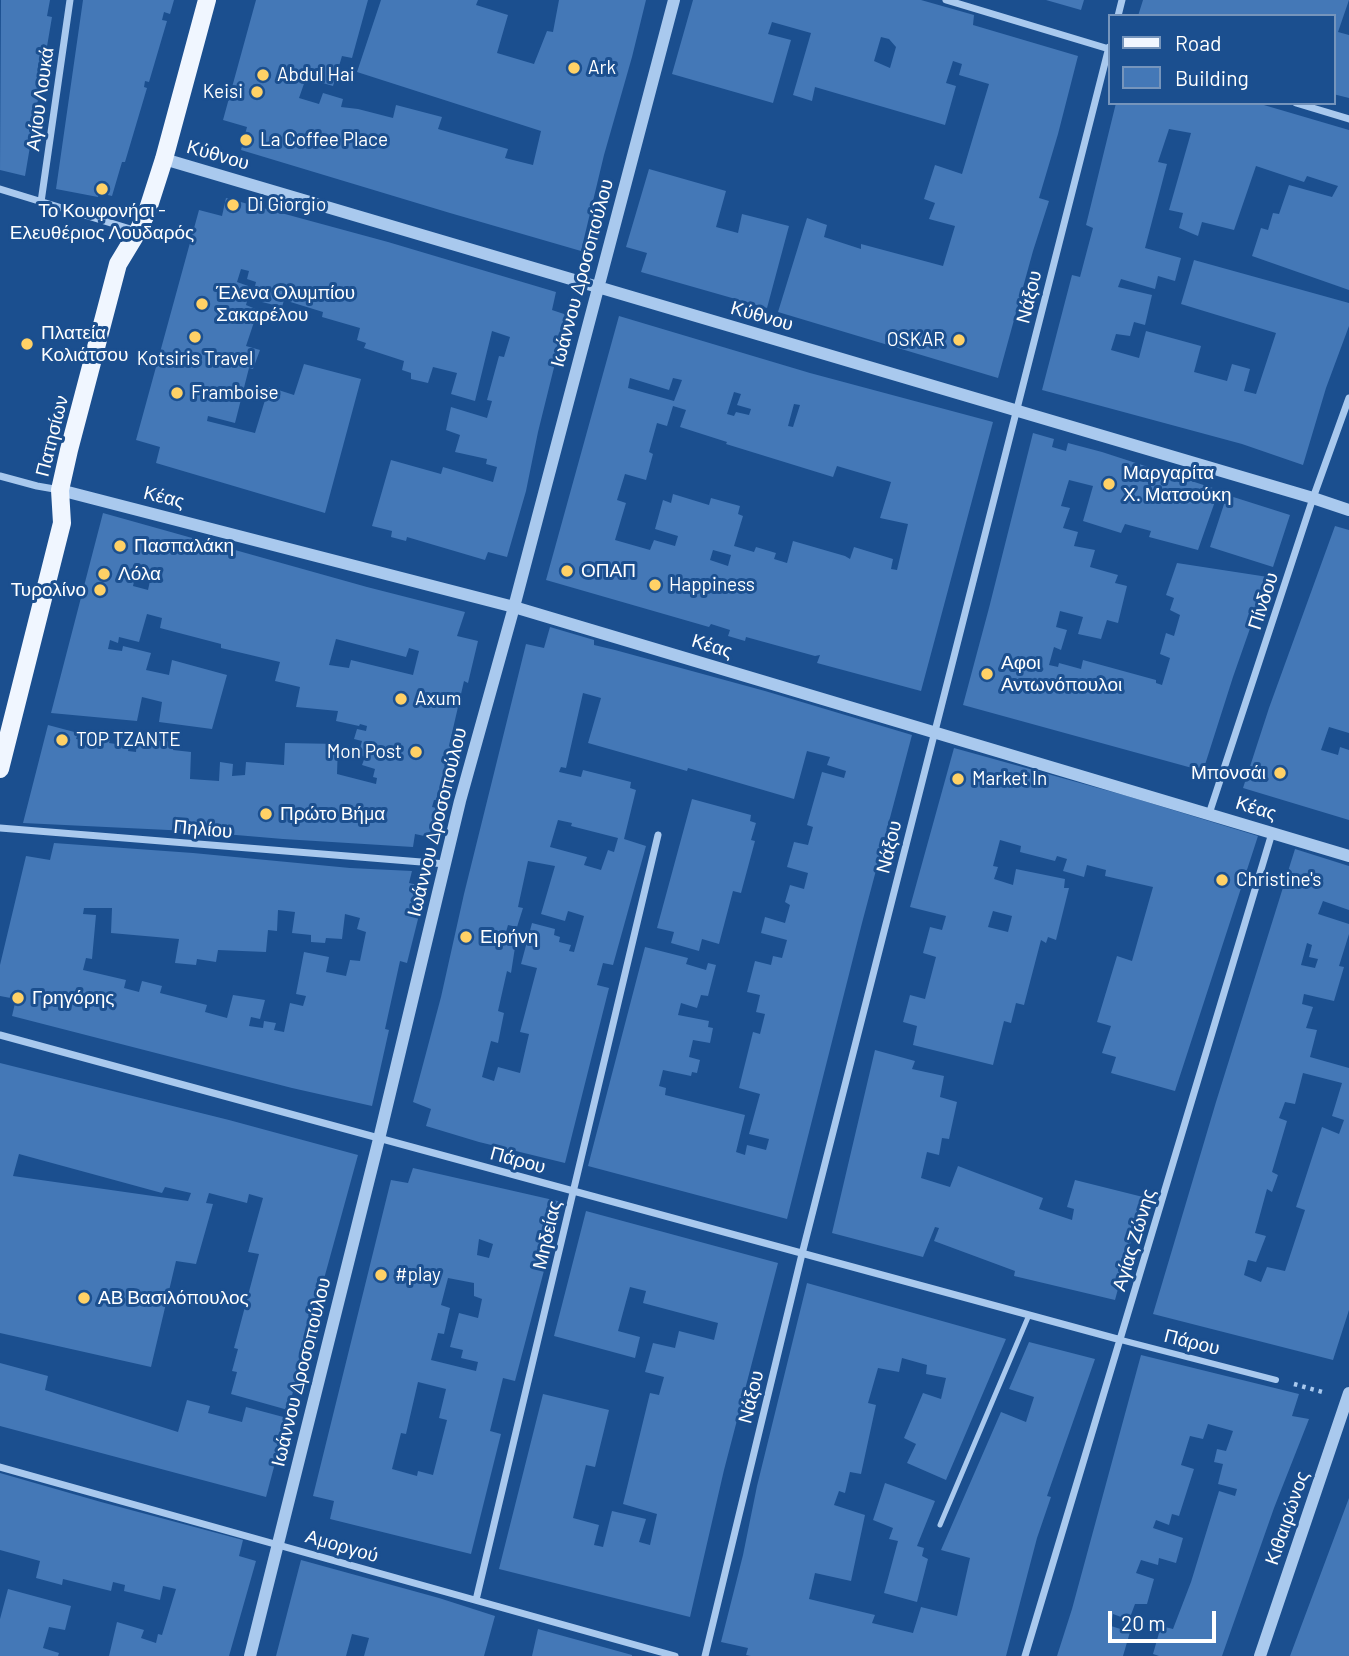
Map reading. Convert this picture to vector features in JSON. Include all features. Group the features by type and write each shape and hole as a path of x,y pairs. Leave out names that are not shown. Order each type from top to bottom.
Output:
{"main road":[{"name":"Πατησίων","path":"0,769 62,523 60,490 68,450 118,264 147,212 207,0"}],"street":[{"name":"Αγίου Λουκά","path":"41,202 70,0"},
{"name":"Ιωάννου Δροσοπούλου","path":"250,1656 460,801 674,0"},
{"path":"946,0 1108,48"},
{"name":"Νάξου","path":"705,1656 802,1254 1108,52"},
{"path":"1303,105 1349,119"},
{"name":"Κύθνου","path":"163,159 1349,510"},
{"path":"0,189 138,232"},
{"name":"Πίνδου","path":"1209,814 1313,498 1349,398"},
{"path":"0,476 60,490"},
{"name":"Κέας","path":"60,490 514,607 1349,856"},
{"name":"Πηλίου","path":"0,828 446,864"},
{"name":"Αγίας Ζώνης","path":"1026,1656 1272,833"},
{"name":"Μηδείας","path":"476,1600 658,835"},
{"name":"Πάρου","path":"0,1035 1276,1380"},
{"name":"Κιθαιρώνος","path":"1261,1656 1348,1396"},
{"name":"Αμοργού","path":"0,1467 675,1656"}],"lane":[{"path":"940,1525 1029,1315"}],"path":[{"path":"1276,1380 1348,1396"}],"building":[{"path":"1,0 50,0 47,16 52,17 25,176 0,170"},
{"path":"83,0 174,0 170,14 164,12 162,20 167,21 149,82 145,81 144,87 147,88 112,196 99,193 98,197 56,189"},
{"path":"256,0 368,0 352,58 342,56 333,86 306,78 299,98 319,104 323,93 343,99 341,107 393,118 396,105 442,117 438,129 508,149 505,158 533,165 541,131 357,72 381,0 478,0 476,5 508,15 497,53 534,64 547,31 553,32 559,0 646,0 581,251 241,150 247,127 223,120"},
{"path":"693,0 921,0 974,15 973,25 1078,56 1039,198 1049,201 998,378 778,312 807,218 827,225 824,237 861,249 861,244 943,266 955,226 929,219 935,203 924,199 935,165 962,174 989,84 959,75 962,64 953,61 946,83 956,86 945,125 815,87 812,101 793,95 811,33 772,22 768,34 791,40 773,103 672,74","holes":["881,37 889,39 896,47 890,68 874,61"]},
{"path":"1046,0 1084,0 1081,10"},
{"path":"1143,0 1349,0 1338,32 1349,35 1349,98 1335,94 1335,14 1139,14"},
{"path":"1116,105 1264,105 1349,130 1349,290 1252,256 1261,228 1268,230 1273,213 1279,214 1289,185 1332,197 1338,186 1307,176 1304,182 1256,166 1234,230 1202,222 1198,236 1179,228 1183,213 1169,210 1191,133 1169,129 1158,162 1167,164 1145,248 1181,258 1175,281 1158,276 1155,289 1121,279 1118,287 1152,295 1145,325 1134,322 1130,336 1116,334 1111,350 1139,358 1146,331 1201,346 1194,372 1227,381 1232,364 1250,369 1244,391 1256,394 1276,333 1181,304 1194,260 1349,303 1349,326 1326,388 1303,465 1242,444 1042,390 1072,275 1080,277 1093,228 1086,225"},
{"path":"649,169 726,191 716,227 738,233 742,214 789,226 767,308 641,272 647,253 626,247"},
{"path":"226,198 556,292 552,310 567,315 526,491 507,557 488,552 485,560 407,537 406,541 391,537 392,531 372,526 391,460 441,474 443,467 493,482 497,467 486,464 487,459 455,452 460,435 446,430 451,407 487,418 492,401 487,400 499,356 504,357 510,337 492,331 475,401 451,394 457,373 433,367 428,383 411,379 411,373 402,370 404,361 364,348 366,343 357,340 360,328 322,317 323,312 284,300 282,307 262,302 265,289 255,286 256,282 247,279 249,271 241,269 237,282 251,287 246,305 258,310 246,346 260,350 253,369 249,368 235,423 208,416 207,421 255,433 269,387 294,395 304,364 361,379 325,513 156,463 160,447 136,440 199,210 222,216"},
{"path":"619,316 810,373 993,422 921,691 817,663 820,655 815,656 746,637 745,641 728,636 730,630 711,624 709,627 546,580","holes":["630,378 669,390 673,378 682,380 674,401 628,388","734,392 741,394 737,405 751,409 749,415 736,412 734,416 727,414","794,404 800,405 793,427 788,426","673,406 686,410 680,427 727,442 726,444 833,477 837,466 891,482 880,518 908,524 897,570 891,569 893,559 854,547 850,559 793,541 787,563 774,559 776,553 756,547 754,552 734,546 743,516 738,514 740,506 711,498 709,505 673,494 671,503 663,500 655,529 678,536 675,546 654,540 650,550 615,540 626,503 617,500 625,474 646,480 653,454 649,452 657,423 667,426","713,550 731,555 728,566 710,560"]},
{"path":"1033,433 1054,439 1052,447 1066,451 1068,443 1219,490 1198,550 1149,537 1151,531 1125,524 1121,533 1083,521 1093,486 1069,480 1061,506 1070,508 1063,528 1078,532 1074,546 1095,550 1090,567 1118,575 1115,583 1127,586 1118,623 1107,620 1101,639 1078,634 1083,617 1060,611 1056,627 1067,630 1061,650 1054,647 1049,665 1058,667 1059,663 1081,669 1083,660 1156,680 1156,683 1162,685 1170,658 1160,654 1166,633 1174,636 1180,615 1170,610 1174,598 1166,595 1177,563 1268,577 1203,771 963,705"},
{"path":"1227,495 1290,515 1273,567 1210,547"},
{"path":"103,513 465,612 457,636 478,641 468,683 464,681 449,746 452,749 439,800 434,800 432,807 437,808 429,837 415,834 413,847 189,831 23,823 48,725 78,733 76,739 90,741 89,734 111,736 109,743 129,746 128,751 136,752 137,739 174,742 173,750 191,752 190,779 219,781 220,762 233,764 232,776 245,775 246,762 284,765 285,743 338,744 337,774 376,784 377,778 373,777 375,769 362,765 365,757 358,755 362,741 354,739 357,729 366,731 367,726 336,721 338,711 296,707 300,687 275,681 280,662 221,648 221,644 160,628 162,618 147,614 139,642 119,637 118,643 110,640 108,649 122,651 123,646 151,653 146,670 169,675 172,660 227,675 212,729 159,722 162,702 142,697 137,721 51,713","holes":["135,577 150,581 148,590 133,586","336,639 406,657 409,648 419,651 413,675 351,660 349,668 329,665"]},
{"path":"1335,526 1349,530 1349,733 1329,727 1321,750 1338,755 1340,747 1349,750 1349,820 1243,788"},
{"path":"550,627 594,640 594,645 765,691 912,735 787,1219 588,1166 645,947 688,958 686,964 706,970 708,963 716,965 708,996 701,995 697,1008 681,1003 678,1015 709,1021 708,1027 713,1028 710,1043 693,1040 689,1057 700,1060 697,1073 692,1072 691,1076 663,1070 659,1086 666,1088 665,1095 745,1115 736,1152 745,1155 747,1145 766,1150 769,1139 749,1134 760,1094 739,1088 753,1032 760,1034 765,1014 756,1012 760,995 747,992 755,961 771,965 773,956 782,958 787,940 761,933 765,917 785,923 790,905 785,902 790,885 804,889 808,873 787,867 794,842 808,845 813,827 807,825 822,772 844,778 846,771 827,765 830,757 807,751 794,799 688,768 687,771 588,743 601,698 583,693 566,768 561,767 559,772 581,777 583,770 631,782 630,788 636,790 624,839 646,846 613,965 603,963 597,985 609,988 565,1163 426,1126 431,1109 413,1102 526,644 544,648","holes":["558,820 618,838 614,852 608,850 601,870 584,865 587,857 550,847","528,861 555,866 541,914 565,921 568,911 584,916 574,952 569,951 571,945 559,942 560,937 554,935 555,929 532,923 521,964 537,968 520,1032 529,1034 520,1073 498,1067 494,1081 482,1077 491,1041 498,1043 504,1013 498,1011 507,971 511,973 516,941 504,939 508,925 517,927 523,908 518,907"]},
{"path":"954,748 1258,836 1175,1091 1111,1073 1116,1057 1102,1053 1111,1026 1097,1022 1117,956 1132,961 1153,887 1105,876 1106,870 1087,865 1084,877 1063,871 1067,859 1057,856 1055,861 1020,852 1021,846 1000,840 993,866 998,867 994,879 1013,885 1016,869 1065,879 1064,888 1069,888 1056,940 1048,937 1046,943 1041,940 1024,1005 1016,1003 1011,1023 1004,1021 993,1065 913,1045 917,1026 903,1022 910,995 925,999 936,957 923,953 930,927 942,930 946,916 910,907","holes":["993,911 1012,916 1008,932 988,927"]},
{"path":"692,799 751,815 750,821 756,823 751,840 755,841 741,893 733,891 719,944 702,939 699,951 671,943 674,932 657,928"},
{"path":"54,843 412,871 409,883 426,887 407,963 400,961 385,1029 389,1030 372,1106 12,1016 16,999 0,996 0,965 26,856 50,860","holes":["84,908 112,908 111,933 179,939 175,963 196,965 197,959 216,962 218,950 266,952 268,930 277,931 278,910 295,912 292,933 311,935 311,942 325,943 326,938 342,939 345,914 360,918 357,929 366,932 360,961 350,960 346,976 326,972 329,957 304,952 296,994 306,996 303,1006 290,1003 284,1032 274,1030 276,1023 264,1021 263,1028 249,1026 251,1017 260,1019 265,1000 233,995 227,1018 205,1012 207,1005 160,993 162,986 142,981 139,992 124,988 126,980 83,970 86,958 92,959 96,915 83,914"]},
{"path":"1295,849 1349,866 1349,910 1323,901 1318,914 1349,924 1349,934 1339,966 1344,967 1334,1001 1304,994 1302,1004 1313,1007 1306,1028 1317,1030 1310,1057 1349,1068 1349,1310 1333,1360 1153,1314","holes":["1307,943 1312,945 1309,957 1318,959 1315,968 1301,965","1303,1073 1342,1083 1332,1116 1344,1120 1339,1134 1322,1127 1296,1207 1305,1210 1285,1271 1267,1267 1261,1282 1244,1275 1248,1260 1256,1262 1266,1236 1255,1233 1267,1189 1272,1192 1278,1175 1272,1172 1287,1121 1279,1118 1285,1102 1295,1104"]},
{"path":"875,1050 915,1061 912,1069 944,1076 940,1097 957,1102 949,1139 942,1138 939,1155 927,1152 921,1178 950,1187 958,1166 1043,1198 1039,1209 1072,1220 1074,1209 1067,1207 1075,1180 1143,1197 1115,1300 1014,1276 1015,1271 934,1241 939,1228 935,1227 923,1257 832,1233"},
{"path":"0,1063 358,1155 288,1410 231,1394 237,1372 232,1371 238,1349 234,1348 259,1254 248,1252 263,1198 249,1194 247,1203 209,1193 206,1203 213,1204 196,1264 176,1261 151,1367 0,1333","holes":["19,1154 162,1193 165,1187 191,1193 188,1201 13,1176"]},
{"path":"413,1168 562,1202 515,1381 503,1378 490,1431 501,1434 471,1554 330,1519 334,1501 313,1496 391,1180 408,1183","holes":["479,1239 493,1244 489,1258 477,1255","448,1278 474,1283 474,1296 482,1299 478,1318 459,1313 450,1347 463,1350 461,1358 478,1362 476,1371 431,1360 438,1333 444,1334 450,1308 441,1305","418,1382 446,1389 439,1418 447,1420 433,1475 418,1471 417,1476 392,1469 401,1433 406,1434"]},
{"path":"586,1211 778,1263 724,1470 690,1617 499,1569 543,1394 609,1410 595,1467 586,1465 573,1518 599,1525 594,1545 603,1547 612,1511 646,1519 639,1542 650,1545 657,1514 623,1504 650,1393 659,1395 664,1377 645,1372 653,1343 675,1348 679,1331 714,1340 718,1323 643,1303 646,1291 630,1287 618,1331 640,1337 635,1358 554,1336"},
{"path":"807,1283 1006,1339 946,1480 907,1463 916,1444 904,1438 923,1393 941,1399 946,1378 926,1374 927,1365 902,1358 899,1372 878,1368 868,1403 876,1405 861,1474 850,1472 845,1493 839,1491 834,1505 865,1515 851,1581 815,1573 809,1599 875,1615 872,1623 913,1633 921,1607 957,1616 970,1558 941,1550 1001,1412 1026,1422 1034,1397 1009,1389 1029,1342 1095,1359 1047,1496 1051,1497 1037,1538 1006,1656 751,1656 746,1655 748,1648 721,1642"},
{"path":"1141,1355 1299,1394 1292,1416 1309,1419 1274,1508 1222,1656 1153,1654 1161,1626 1173,1629 1191,1582 1219,1491 1235,1496 1237,1489 1218,1484 1223,1464 1214,1462 1217,1449 1226,1451 1233,1431 1208,1424 1203,1439 1190,1436 1181,1465 1194,1469 1179,1516 1172,1514 1169,1525 1156,1520 1153,1528 1183,1538 1176,1563 1159,1558 1158,1565 1141,1560 1136,1573 1154,1579 1147,1604 1135,1604 1129,1620 1113,1614 1111,1626 1130,1632 1123,1656 1057,1656 1072,1609"},
{"path":"0,1363 48,1376 45,1390 178,1432 187,1400 210,1406 208,1413 242,1422 246,1407 287,1418 266,1497 0,1426"},
{"path":"0,1473 243,1540 239,1556 256,1561 229,1656 109,1656 117,1622 144,1630 141,1638 156,1643 158,1634 162,1635 176,1589 163,1586 160,1600 124,1591 125,1585 113,1582 111,1591 63,1579 62,1585 36,1578 40,1561 0,1550"},
{"path":"885,1483 935,1501 917,1546 924,1548 922,1556 928,1559 917,1602 884,1593 898,1541 889,1539 893,1528 873,1520"},
{"path":"1349,1498 1349,1656 1290,1656"},
{"path":"301,1560 495,1616 484,1656 364,1656 369,1638 352,1634 346,1656 276,1656"},
{"path":"8,1589 71,1606 65,1630 49,1627 43,1648 59,1653 58,1656 0,1656 0,1619"},
{"path":"538,1629 632,1655 632,1656 532,1656"}],"place":[{"name":"Ark","path":"574,68"},
{"name":"Abdul Hai","path":"263,75"},
{"name":"Keisi","path":"257,92"},
{"name":"La Coffee Place","path":"246,140"},
{"name":"Το Κουφονήσι - Ελευθέριος Λουδαρός","path":"102,189"},
{"name":"Di Giorgio","path":"233,205"},
{"name":"Έλενα Ολυμπίου Σακαρέλου","path":"202,304"},
{"name":"Kotsiris Travel","path":"195,337"},
{"name":"OSKAR","path":"959,340"},
{"name":"Πλατεία Κολιάτσου","path":"27,344"},
{"name":"Framboise","path":"177,393"},
{"name":"Μαργαρίτα Χ. Ματσούκη","path":"1109,484"},
{"name":"Πασπαλάκη","path":"120,546"},
{"name":"ΟΠΑΠ","path":"567,571"},
{"name":"Λόλα","path":"104,574"},
{"name":"Happiness","path":"655,585"},
{"name":"Τυρολίνο","path":"100,590"},
{"name":"Αφοι Αντωνόπουλοι","path":"987,674"},
{"name":"Axum","path":"401,699"},
{"name":"TOP TZANTE","path":"62,740"},
{"name":"Mon Post","path":"416,752"},
{"name":"Μπονσάι","path":"1280,773"},
{"name":"Market In","path":"958,779"},
{"name":"Πρώτο Βήμα","path":"266,814"},
{"name":"Christine's","path":"1222,880"},
{"name":"Ειρήνη","path":"466,937"},
{"name":"Γρηγόρης","path":"18,998"},
{"name":"#play","path":"381,1275"},
{"name":"ΑΒ Βασιλόπουλος","path":"84,1298"}]}
